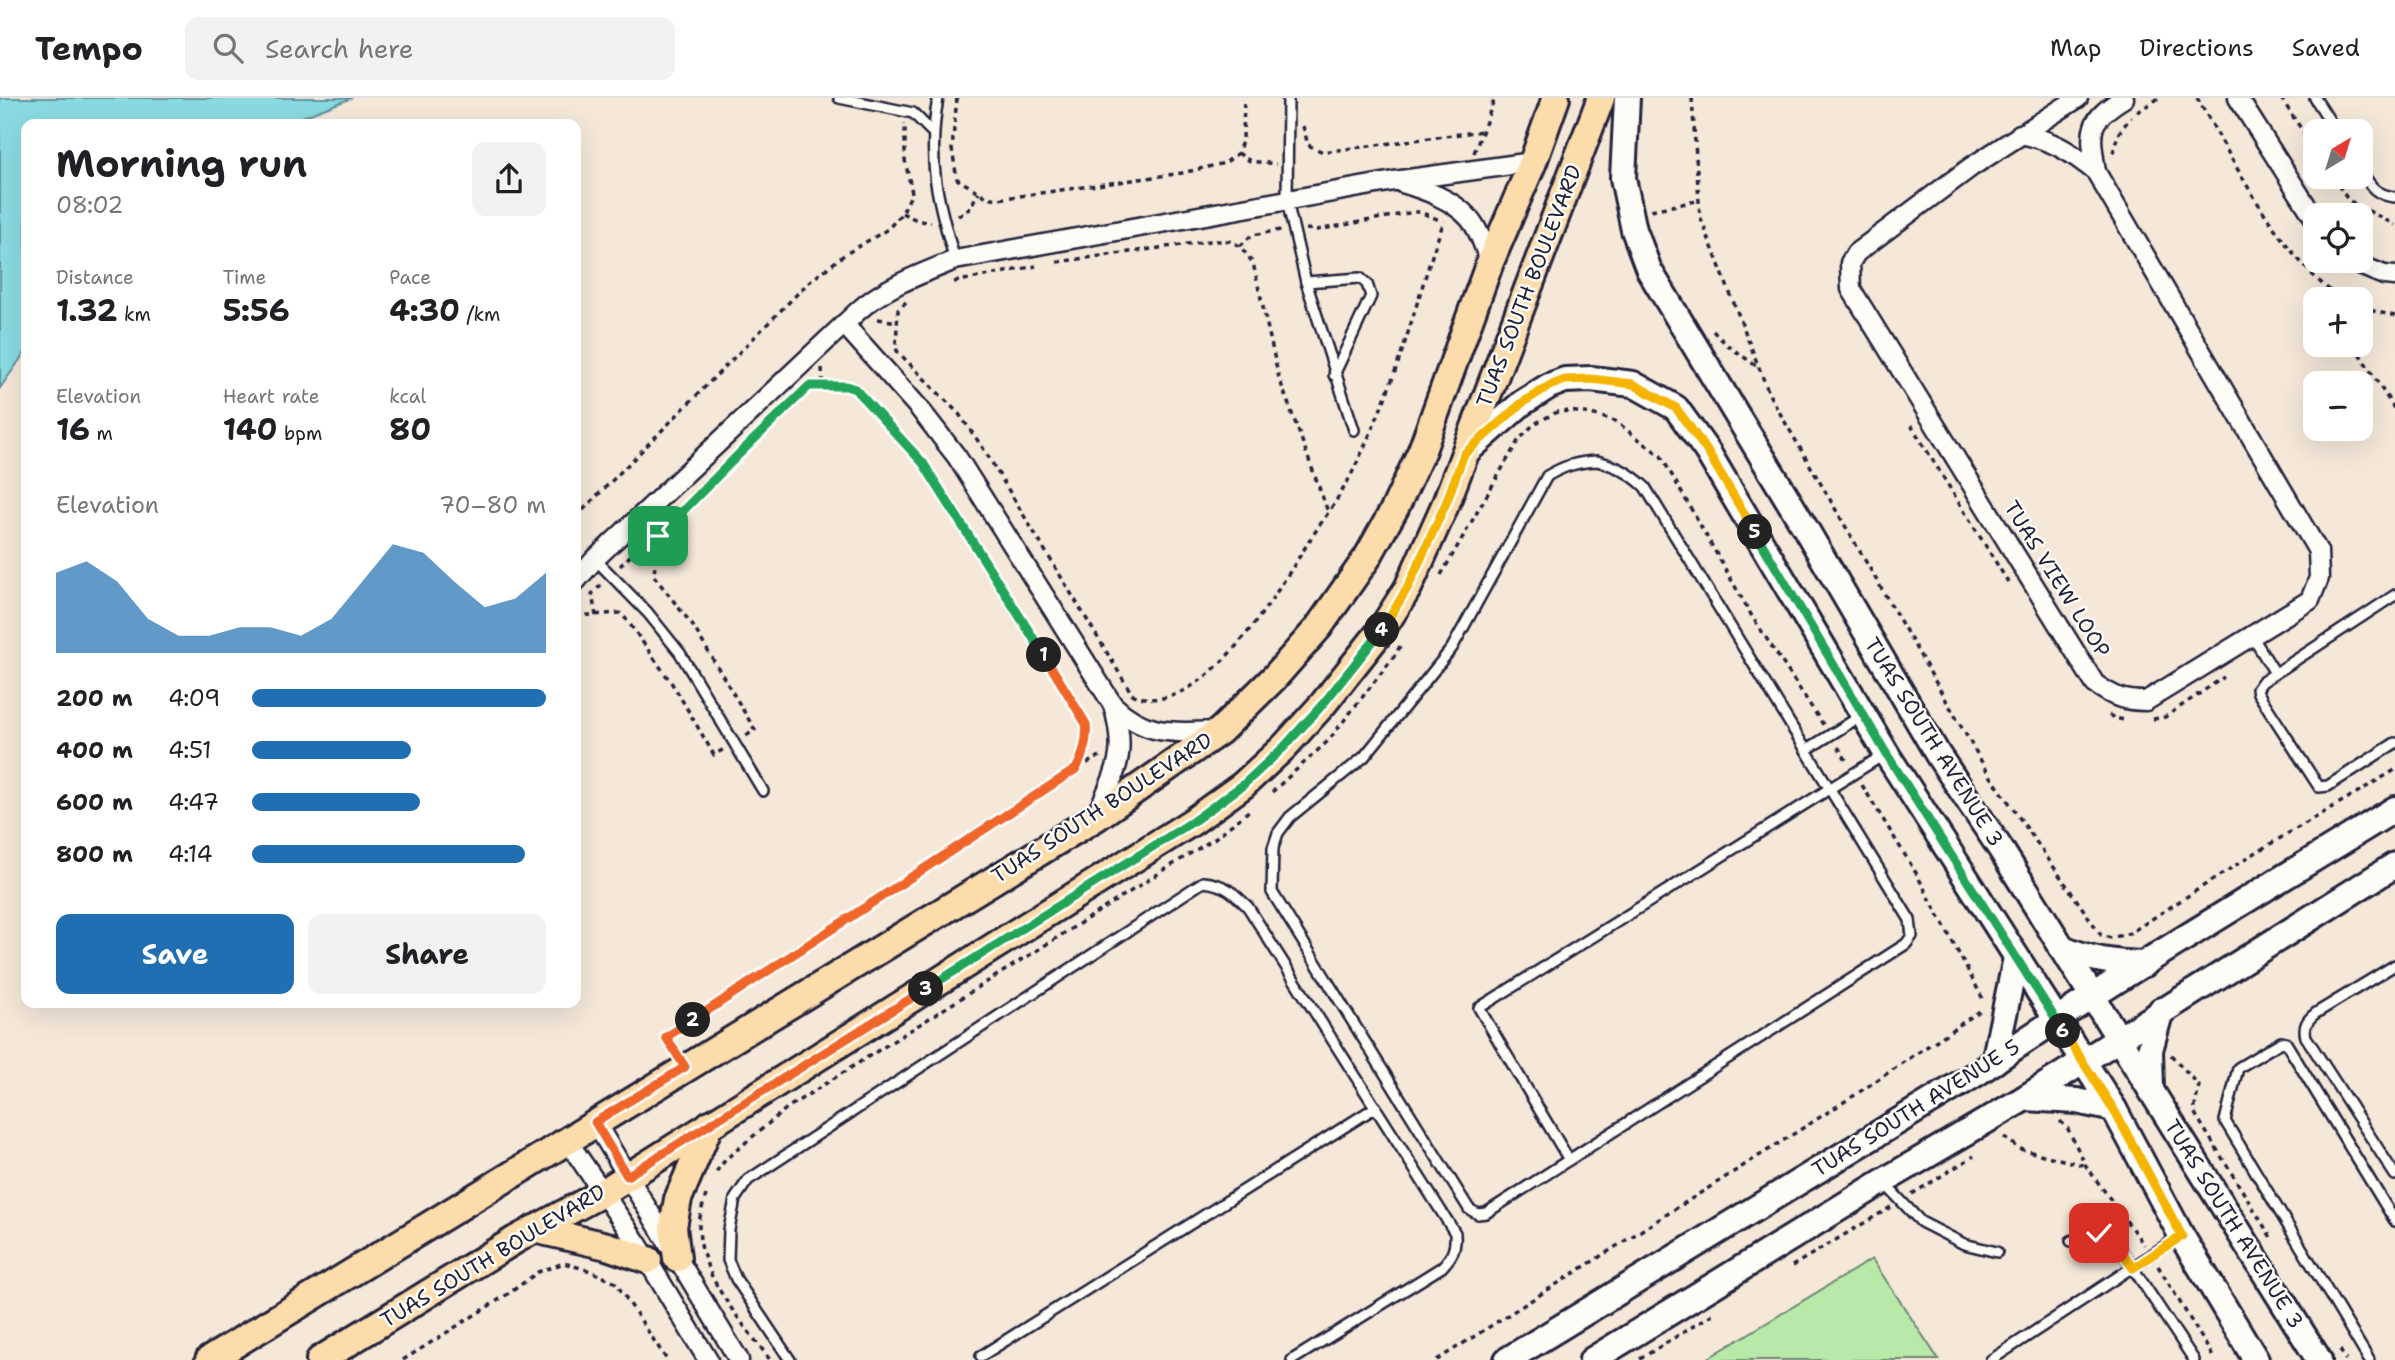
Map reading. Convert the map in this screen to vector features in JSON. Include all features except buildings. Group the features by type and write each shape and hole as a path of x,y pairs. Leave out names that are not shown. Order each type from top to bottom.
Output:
{"main road":[{"path":"1533,162 1556,98"},
{"name":"TUAS SOUTH BOULEVARD","path":"320,1360 534,1229 602,1193 1192,822 1243,785 1284,747 1316,713 1380,632 1408,587 1446,503 1601,98"},
{"name":"TUAS SOUTH BOULEVARD","path":"209,1360 1095,818 1220,731 1274,678 1318,628 1367,558 1395,508 1422,450 1490,262 1533,162"},
{"path":"677,1258 673,1227 678,1199 710,1124"},
{"path":"534,1229 648,1260"}],"street":[{"name":"TUAS SOUTH AVENUE 3","path":"1627,98 1623,177 1634,230 1649,270 1804,526 1938,755 2000,848 2151,1090 2329,1354"},
{"name":"TUAS VIEW LOOP","path":"2020,134 2037,137 2066,149 2096,172 2318,551 2319,578 2310,600 2146,701 2128,701 2113,696 2095,684 1851,289 1850,263 1856,253 1971,167 2020,134 2078,98"},
{"name":"TUAS VIEW LOOP","path":"2096,172 2092,129 2096,120 2109,107 2124,98"},
{"path":"2238,98 2305,203"},
{"path":"581,575 844,324 869,301 890,288 955,260 1394,181 1533,162"},
{"path":"1394,181 1425,191 1451,204 1470,218 1490,262"},
{"path":"2373,270 2395,276"},
{"path":"844,324 919,408 957,457 1112,705 1120,732 1119,765 1095,818"},
{"name":"TUAS SOUTH AVENUE 3","path":"1464,454 1522,403 1549,386 1565,380 1591,379 1633,384 1676,408 1707,451 1886,753 2114,1110 2182,1236 2256,1360"},
{"path":"1112,705 1127,717 1158,732 1220,731"},
{"name":"TUAS SOUTH AVENUE 5","path":"1507,1360 1994,1062 2056,1020 2395,809"},
{"path":"1592,1360 1882,1182 2025,1098 2395,865"},
{"path":"2061,947 2085,958 2145,964"},
{"path":"1994,1062 2016,958"},
{"path":"2151,1090 2150,1050 2161,1010"},
{"path":"2025,1098 2077,1101 2114,1110"},
{"path":"595,1122 739,1360"},
{"path":"567,1140 648,1260 708,1360"}],"lane":[{"path":"839,98 914,113 932,132"},
{"path":"938,98 932,132 935,185 955,260"},
{"path":"1288,98 1287,201 1306,282 1354,430"},
{"path":"2315,98 2328,119"},
{"path":"2373,189 2384,196 2395,197"},
{"path":"1306,282 1360,278 1370,289 1371,296 1334,375"},
{"path":"1597,461 1618,467 1644,487 1828,788 1910,920 1913,929 1906,944 1486,1213 1478,1214 1469,1209 1272,892 1273,848 1278,833 1290,817 1364,757 1452,648 1548,476 1562,467 1580,462 1597,461"},
{"path":"595,559 648,613 680,653 764,790"},
{"path":"2395,595 2275,673 2259,686 2258,693 2319,787 2328,786 2395,743"},
{"path":"2252,636 2275,673"},
{"path":"1806,750 1863,714"},
{"path":"1569,1160 1479,1008 1886,753"},
{"path":"790,1360 736,1279 728,1260 729,1230 735,1199 748,1180 1203,882 1218,883 1230,888 1248,907 1455,1233 1456,1246 1453,1255 1443,1267 1292,1360"},
{"path":"2395,965 2316,1013 2306,1023 2304,1030 2395,1175"},
{"path":"2369,1360 2225,1121 2238,1068 2281,1042 2287,1043 2395,1221"},
{"path":"981,1356 1376,1107"},
{"path":"1882,1182 1921,1222 1964,1244 1997,1252"},
{"path":"2071,1241 2086,1234 2099,1233 2115,1241 2194,1360"},
{"path":"1991,1360 2182,1236"}],"path":[{"path":"957,98 952,149 957,179 987,197 998,199 1182,173 1225,163 1238,153 1243,138 1244,98"},
{"path":"1467,171 1495,98"},
{"path":"1692,98 1700,216 1770,396 1987,771 2101,935 2111,937 2130,933 2250,856 2395,770"},
{"path":"2115,164 2113,151 2118,134 2133,114 2159,98"},
{"path":"2197,98 2277,232 2324,287"},
{"path":"2281,98 2303,132"},
{"path":"581,512 808,283 844,255 888,229 902,212 912,193 905,160 904,111"},
{"path":"1302,116 1308,145 1324,152 1483,131"},
{"path":"2340,189 2347,200 2395,225"},
{"path":"1646,212 1697,201"},
{"path":"911,298 898,310 895,345 897,351 959,414 983,448 1132,694 1145,700 1164,699 1185,690 1221,663 1262,616 1352,472 1387,392 1451,204"},
{"path":"1240,246 1252,234 1294,229 1317,230 1417,212 1444,222"},
{"path":"1056,262 1210,241 1229,241 1240,246 1253,263 1279,378 1328,512"},
{"path":"948,283 1043,265"},
{"path":"2373,311 2395,316"},
{"path":"1712,330 1759,369"},
{"path":"2362,357 2395,410"},
{"path":"581,618 620,613 628,620 675,688 714,755 755,730 693,626 654,576 658,536 809,386 846,386 855,389 923,463 1086,724 1087,731 1076,769 666,1037 685,1067"},
{"path":"1909,421 2008,582"},
{"path":"2142,722 2165,717 2229,673"},
{"path":"2103,711 2114,718 2133,720"},
{"path":"1437,1360 1855,1095 1987,1006"},
{"path":"2168,1051 2199,1085 2194,1112 2274,1242"},
{"path":"2004,1137 2020,1149 2086,1166"},
{"path":"2152,1256 2216,1360"},
{"path":"403,1360 538,1272 564,1263 617,1283 667,1360"},
{"path":"2329,1354 2346,1360"}],"green space":[{"path":"1872,1259 1939,1360 1705,1360"}],"water":[{"path":"0,98 352,98 297,119 21,119 21,358 0,388"}],"route":[{"path":"658,536 809,386 846,386 855,389 923,463 1076,707 1087,731 1076,769 666,1037 685,1067 595,1122 627,1176 1192,822 1243,785 1284,747 1323,704 1380,632 1408,587 1446,503 1464,454 1522,403 1549,386 1565,380 1591,379 1633,384 1676,408 1707,451 1886,753 2114,1110 2182,1236 2133,1268 2115,1241 2099,1233"}]}
